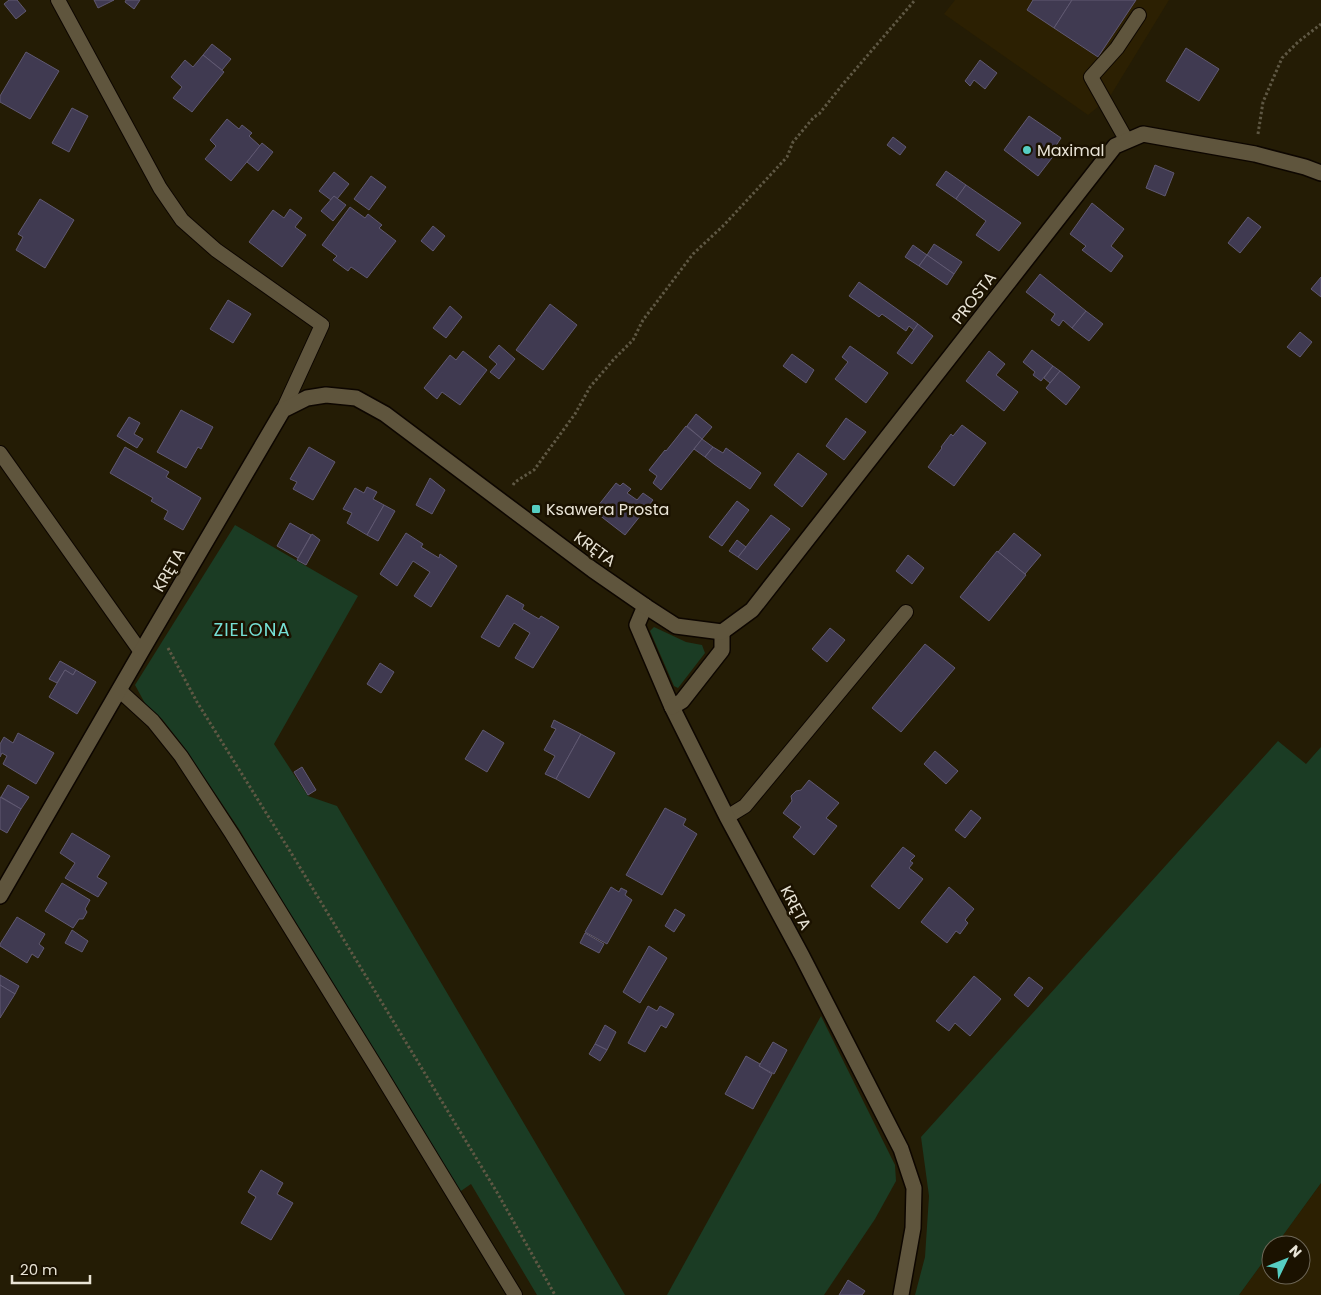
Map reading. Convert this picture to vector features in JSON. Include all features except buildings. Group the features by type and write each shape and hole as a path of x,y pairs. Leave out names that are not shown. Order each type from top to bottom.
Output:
{"street":[{"name":"PROSTA","path":"722,632 752,610 1115,146 1143,134 1255,154 1306,167 1321,173"},
{"name":"KRĘTA","path":"0,896 283,410 307,398 326,394 356,398 385,414 592,570 645,606 637,625 672,707 727,817 802,956 901,1149 914,1188 913,1228 902,1295"},
{"path":"645,606 676,626 722,632 722,650 682,701 672,707"}],"lane":[{"path":"58,0 160,188 182,220 216,250 322,325 283,410"},
{"path":"1126,141 1091,78 1117,48 1139,15"},
{"path":"0,453 141,652"},
{"path":"727,817 745,806 906,612"},
{"path":"119,690 153,721 181,756 232,834 515,1295"}],"path":[{"path":"500,501 516,482 534,470 575,414 590,387 633,340 643,320 693,254 724,225 787,158 793,142 915,0"},
{"path":"1255,154 1263,102 1282,58 1298,42 1321,24"},
{"path":"166,644 197,702 293,856 498,1194 555,1295"}],"shaded area":[{"path":"955,0 1169,0 1109,98 1088,115 944,14"},
{"path":"1321,1183 1321,1295 1239,1295 1261,1265 1261,1285 1311,1285 1311,1235 1283,1235"}],"green space":[{"path":"235,525 358,596 274,744 308,796 337,806 625,1295 537,1295 471,1184 458,1193 239,829 184,747 162,719 147,707 135,685"},
{"path":"654,627 686,642 702,645 705,653 678,688 674,686 650,631"},
{"path":"1278,741 1306,764 1321,747 1321,1183 1283,1235 1261,1235 1261,1265 1239,1295 915,1295 925,1257 929,1196 921,1137"},
{"path":"821,1016 895,1165 896,1181 875,1219 824,1295 667,1295"}],"place":[{"name":"Maximal","path":"1027,150"},
{"name":"Ksawera Prosta","path":"536,509"}],"district":[{"name":"ZIELONA","path":"252,629"}]}
